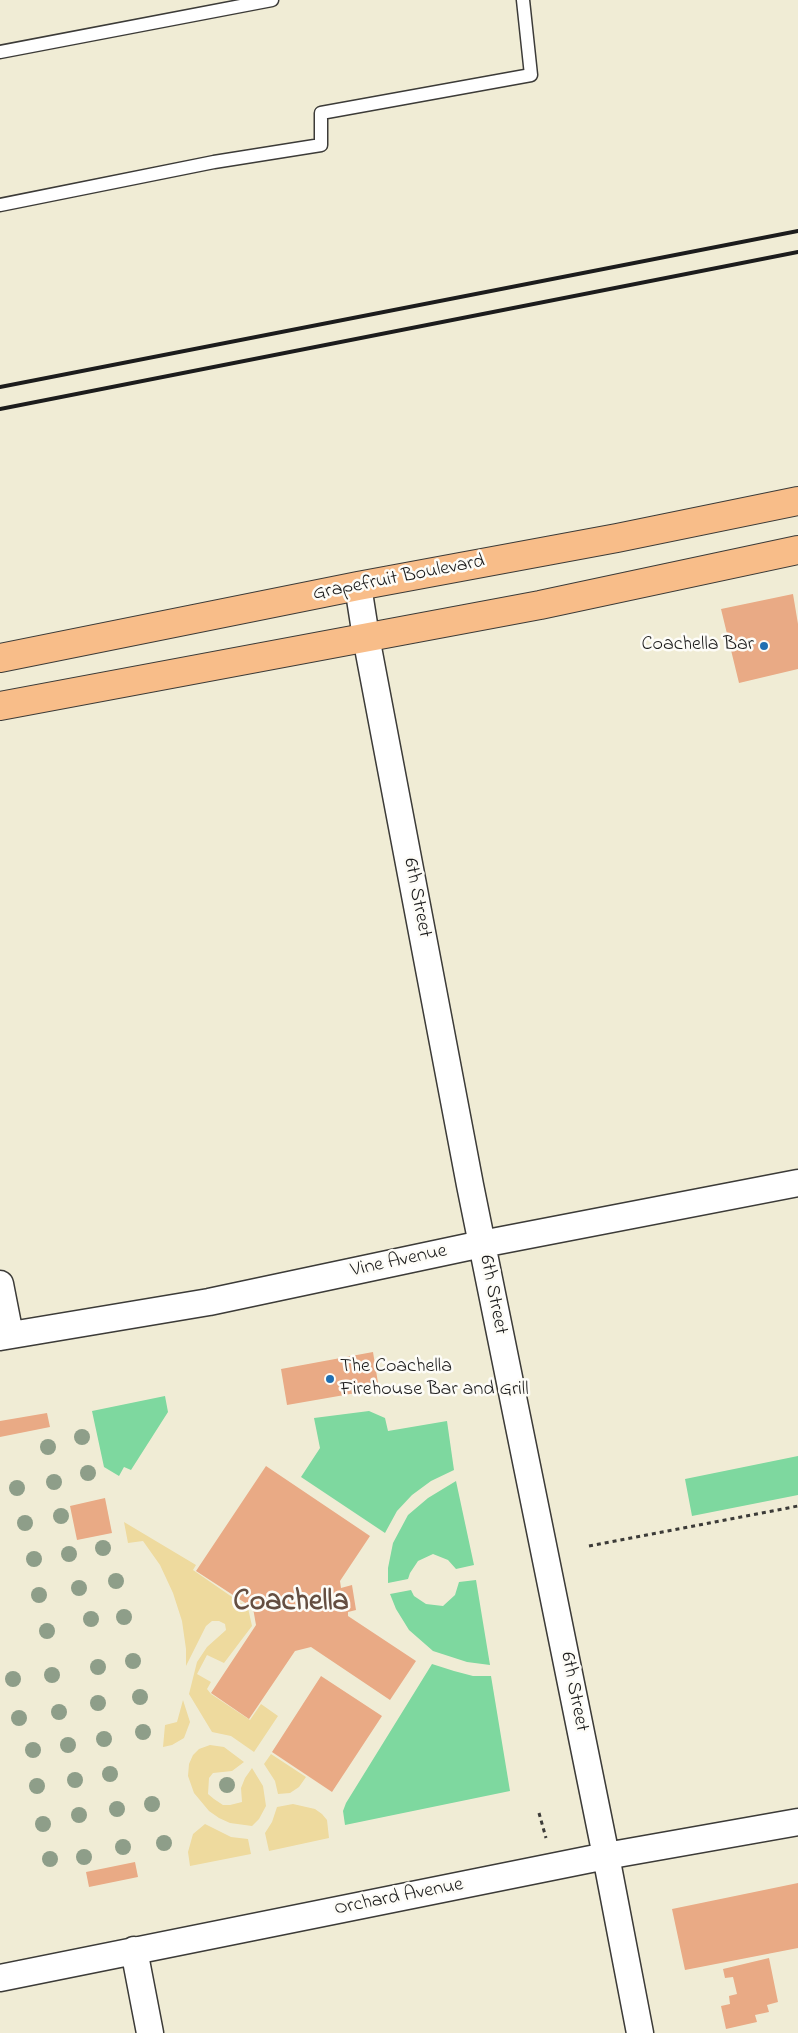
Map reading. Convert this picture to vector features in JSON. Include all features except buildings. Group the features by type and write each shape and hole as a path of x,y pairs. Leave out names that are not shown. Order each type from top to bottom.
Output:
{"main road":[{"name":"Grapefruit Boulevard","path":"0,658 358,586 617,538 798,501"},
{"path":"0,706 540,605 798,550"}],"street":[{"name":"6th Street","path":"358,586 366,637 482,1244 640,2033"},
{"name":"Vine Avenue","path":"5,1336 209,1302 482,1244 798,1183"},
{"path":"0,1284 5,1336"},
{"name":"Orchard Avenue","path":"0,1978 606,1856 798,1822"},
{"path":"134,1950 150,2033"}],"lane":[{"path":"0,52 272,0"},
{"path":"0,205 214,162 321,145 320,113 531,75 523,0"}],"path":[{"path":"589,1546 798,1506"},
{"path":"539,1813 547,1841"}],"green space":[{"path":"165,1396 168,1412 131,1470 124,1467 119,1476 104,1467 92,1411"},
{"path":"369,1411 385,1418 388,1431 447,1421 454,1470 431,1481 412,1495 397,1511 385,1533 301,1477 320,1448 314,1418"},
{"path":"798,1456 798,1495 692,1516 685,1479"},
{"path":"456,1481 474,1565 456,1569 448,1560 433,1554 418,1561 408,1579 388,1583 388,1568 393,1543 408,1515 428,1498"},
{"path":"476,1580 490,1665 467,1662 433,1651 409,1630 396,1609 390,1594 411,1590 414,1596 426,1604 443,1606 455,1595 459,1582"},
{"path":"432,1664 473,1676 491,1676 510,1791 345,1825 343,1811 346,1803"}],"sand":[{"path":"124,1522 196,1565 193,1570 248,1608 252,1626 224,1663 207,1655 197,1674 211,1682 207,1689 211,1694 250,1720 261,1704 278,1716 254,1752 231,1736 212,1732 189,1694 197,1662 207,1647 226,1630 225,1624 219,1621 212,1621 206,1626 186,1666 186,1649 182,1621 173,1593 160,1565 143,1541 128,1543"},
{"path":"183,1700 190,1722 184,1738 172,1745 163,1747 165,1725 177,1722"},
{"path":"210,1745 224,1747 244,1762 232,1771 213,1773 209,1778 208,1794 214,1799 223,1805 242,1802 241,1788 252,1768 263,1786 266,1806 259,1819 252,1826 230,1823 219,1818 209,1811 194,1793 188,1776 189,1764 193,1755 199,1749"},
{"path":"271,1754 306,1777 299,1787 290,1793 278,1794 275,1781 264,1764"},
{"path":"293,1804 315,1809 322,1814 327,1820 329,1838 269,1851 265,1833 272,1822 277,1807"},
{"path":"205,1824 231,1837 248,1839 251,1854 190,1866 188,1852 193,1834"}],"railway":[{"path":"0,387 798,231"},
{"path":"0,409 798,252"}],"place":[{"name":"Coachella Bar","path":"764,646"},
{"name":"The Coachella Firehouse Bar and Grill","path":"330,1379"}],"district":[{"name":"Coachella","path":"291,1604"}]}
